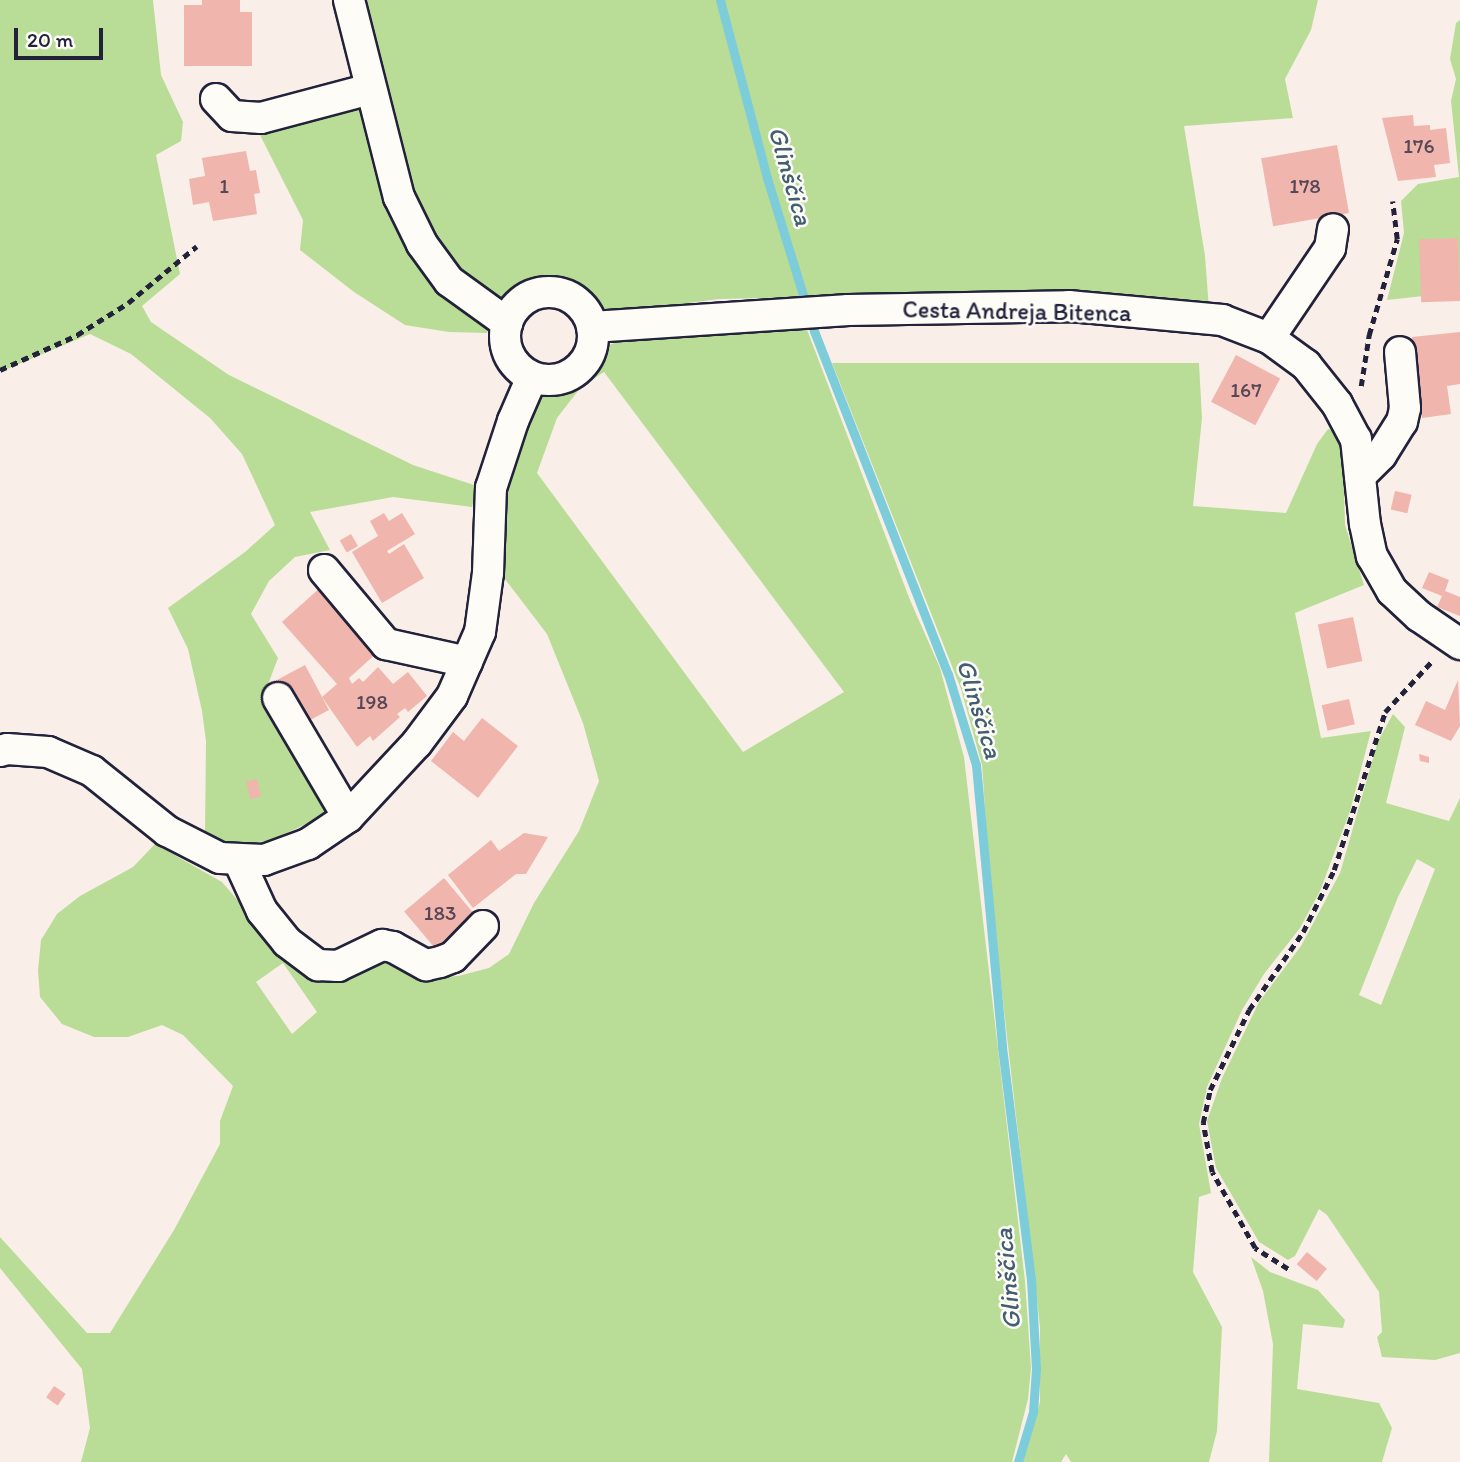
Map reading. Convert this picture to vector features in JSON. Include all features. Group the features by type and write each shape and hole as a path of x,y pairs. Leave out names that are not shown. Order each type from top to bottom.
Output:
{"street":[{"path":"349,0 399,197 422,244 449,281 507,323"},
{"path":"215,99 232,116 261,118 370,89"},
{"path":"1269,338 1330,248 1334,229"},
{"path":"551,292 571,297 582,307 592,327 592,348 575,372 554,379 532,377 510,358 505,344 507,323 517,304 529,295 551,292"},
{"name":"Cesta Andreja Bitenca","path":"592,327 848,310 1069,306 1222,320 1269,338 1306,365 1337,404 1356,439 1364,524 1372,556 1392,591 1456,642"},
{"path":"1360,476 1381,455 1402,422 1405,408 1400,352"},
{"path":"0,751 8,749 48,752 92,771 167,831 220,858 239,861 264,860 308,844 348,817 417,743 452,696 480,632 488,573 491,488 513,421 532,377"},
{"path":"324,570 386,644 467,662"},
{"path":"278,698 348,817"},
{"path":"239,861 262,911 287,942 318,965 338,967 382,945 393,947 426,965 440,962 453,957 484,926"}],"path":[{"path":"1359,393 1369,335 1397,239 1392,201"},
{"path":"0,370 78,335 118,310 197,246"},
{"path":"1288,1269 1255,1248 1212,1172 1203,1123 1210,1090 1249,1010 1303,932 1334,870 1385,712 1456,642"}],"green space":[{"path":"0,0 153,0 161,75 183,122 181,141 156,155 180,274 142,306 151,322 229,375 413,465 477,486 472,507 393,497 310,512 330,550 295,557 269,581 251,614 278,658 264,695 327,814 272,840 227,846 205,834 206,741 202,711 188,649 168,608 245,552 275,525 242,454 210,418 131,354 90,334 0,372"},
{"path":"357,0 1318,0 1311,30 1285,79 1293,118 1184,126 1205,256 1209,309 882,295 719,299 596,315 579,294 555,282 524,288 501,307 467,285 420,224"},
{"path":"1460,20 1460,292 1387,300 1404,233 1401,201 1418,184 1459,177 1451,101 1456,79 1450,59 1456,23"},
{"path":"347,107 365,111 383,185 490,325 487,333 449,332 405,325 354,292 300,250 303,220 260,135"},
{"path":"806,327 910,600 940,668 964,757 1025,1281 1031,1368 1028,1399 1012,1462 81,1462 90,1428 82,1369 0,1268 0,1237 87,1333 110,1333 174,1230 220,1144 220,1121 233,1086 183,1035 162,1025 128,1037 94,1037 62,1024 40,997 38,970 41,940 57,914 80,896 133,867 155,844 222,882 287,958 376,959 421,979 458,976 489,968 509,954 534,903 579,831 599,781 583,723 547,634 498,570 503,517 515,454 541,389 562,387 586,370 599,349 622,340","holes":["604,372 844,692 743,752 537,473 557,418 581,387","283,963 317,1012 292,1034 256,982"]},
{"path":"832,363 1199,363 1202,418 1193,506 1286,513 1317,444 1328,429 1337,432 1343,452 1345,525 1364,585 1295,613 1321,738 1371,731 1350,811 1320,891 1300,928 1264,974 1242,1010 1207,1087 1199,1124 1211,1193 1199,1197 1193,1272 1222,1327 1217,1431 1209,1462 1071,1462 1066,1454 1061,1462 1023,1462 1040,1402 1040,1327 991,896 982,765 961,689"},
{"path":"1393,714 1405,727 1386,803 1449,821 1460,798 1460,1353 1435,1360 1382,1357 1377,1337 1382,1332 1379,1292 1327,1215 1319,1209 1295,1256 1288,1260 1259,1242 1216,1168 1207,1121 1222,1078 1259,1002 1301,946 1340,873 1378,741","holes":["1417,859 1435,869 1381,1005 1359,995 1398,897"]},
{"path":"1251,1257 1270,1272 1318,1290 1345,1320 1343,1328 1303,1324 1297,1389 1379,1403 1392,1428 1382,1462 1269,1462 1273,1344 1263,1291"}],"building":[{"path":"202,0 240,0 240,12 252,12 252,66 184,66 184,5 202,5"},
{"path":"1413,115 1414,126 1430,125 1430,130 1446,128 1450,163 1434,165 1436,177 1398,181 1382,118"},
{"path":"1337,145 1349,213 1273,226 1261,158"},
{"path":"246,151 250,171 256,170 260,193 254,194 257,214 213,221 209,202 193,205 189,179 205,176 202,158"},
{"path":"1458,238 1460,301 1421,302 1419,239"},
{"path":"1460,332 1460,384 1447,386 1451,414 1422,418 1412,337"},
{"path":"1236,355 1280,378 1255,425 1211,402"},
{"path":"1395,491 1412,495 1407,513 1391,510"},
{"path":"384,513 389,521 402,513 415,534 387,551 389,554 404,544 424,578 382,603 352,552 378,536 370,521"},
{"path":"351,534 358,546 347,553 340,540"},
{"path":"1429,572 1449,580 1445,591 1460,597 1460,616 1437,607 1442,596 1422,588"},
{"path":"322,586 379,651 349,678 352,684 359,678 363,682 378,667 393,684 408,672 427,696 408,712 405,708 397,714 400,717 373,741 370,736 357,747 322,697 337,684 282,622"},
{"path":"1353,617 1362,661 1327,669 1318,624"},
{"path":"305,665 329,710 297,727 273,682"},
{"path":"1458,680 1460,726 1451,741 1415,725 1426,701 1445,710"},
{"path":"1349,699 1355,724 1328,731 1322,705"},
{"path":"482,718 518,746 478,798 431,761 453,732 464,741"},
{"path":"1419,754 1429,757 1429,763 1420,761"},
{"path":"257,779 261,797 250,799 246,781"},
{"path":"524,833 548,837 526,874 516,874 473,908 448,875 491,840 499,851"},
{"path":"444,878 475,915 435,948 404,911"},
{"path":"1307,1252 1327,1269 1317,1281 1297,1264"},
{"path":"54,1386 66,1394 58,1405 46,1398"}],"waterway":[{"name":"Glinščica","path":"720,0 767,178 814,331 948,674 976,765 1002,1047 1031,1279 1036,1369 1033,1412 1018,1462"}]}
